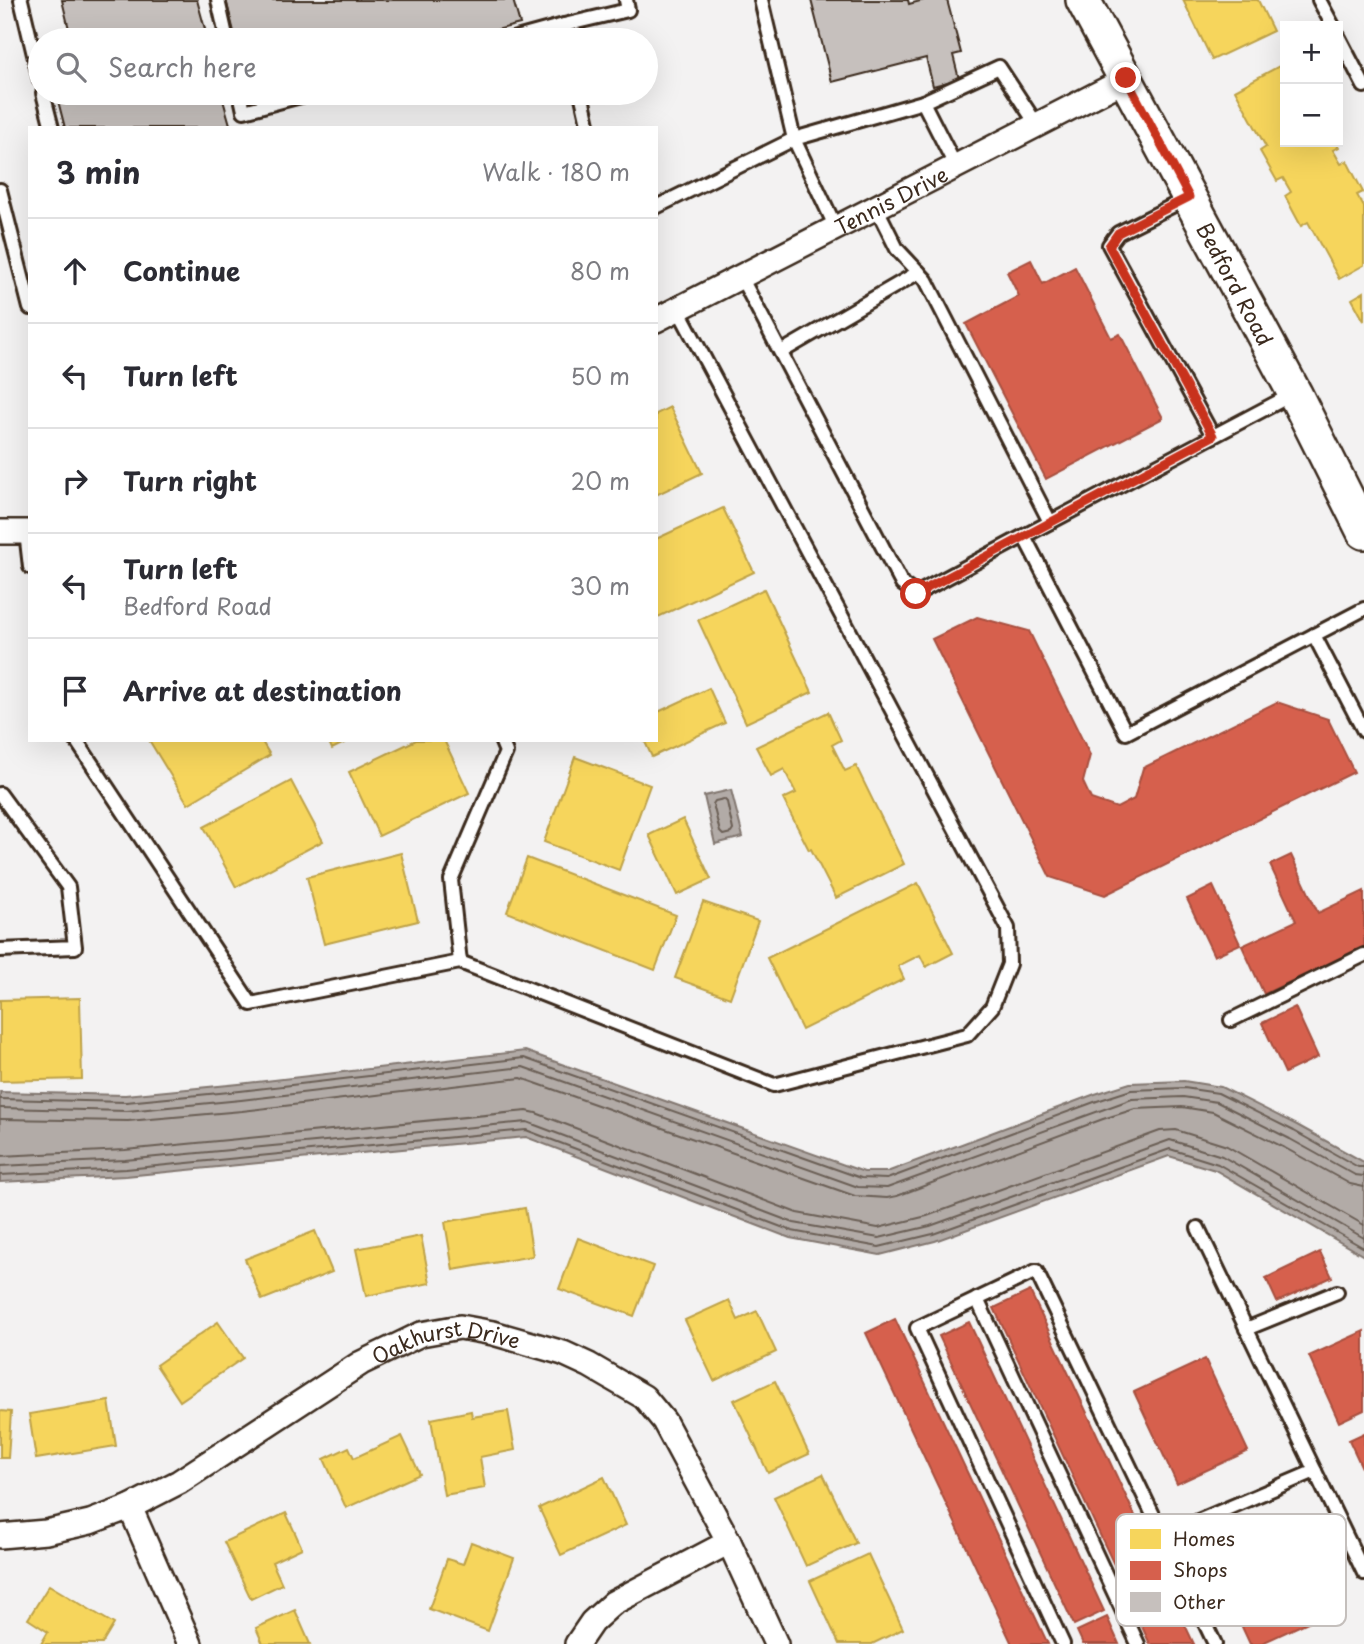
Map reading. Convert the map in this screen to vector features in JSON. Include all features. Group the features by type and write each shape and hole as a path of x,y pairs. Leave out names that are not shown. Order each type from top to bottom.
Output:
{"main road":[{"name":"Bedford Road","path":"1083,0 1295,394 1364,532"}],"street":[{"name":"Tennis Drive","path":"658,319 1126,78"},
{"path":"0,532 28,532"},
{"name":"Oakhurst Drive","path":"0,1536 46,1532 90,1522 130,1507 179,1482 361,1363 421,1334 460,1327 494,1332 563,1353 644,1397 664,1421 729,1542 776,1644"},
{"path":"130,1507 190,1644"},
{"path":"577,1644 592,1622 613,1603 729,1542"}],"lane":[{"path":"20,0 28,32"},
{"path":"218,0 225,28"},
{"path":"553,28 628,9 626,0"},
{"path":"761,0 794,139 836,228"},
{"path":"1319,0 1330,21"},
{"path":"1343,46 1364,86"},
{"path":"658,205 794,139 923,102 999,67 1037,125"},
{"path":"923,102 956,167"},
{"path":"47,105 52,126"},
{"path":"243,105 244,111 267,105"},
{"path":"583,105 588,126"},
{"path":"0,190 28,300"},
{"path":"1189,197 1118,233 1109,246 1213,436"},
{"path":"876,207 897,249 926,280 1050,522"},
{"path":"780,352 919,272"},
{"path":"741,277 902,584 916,594 1295,394"},
{"path":"77,742 251,1004 460,962 774,1085 967,1035 992,1007 1009,964 1008,928 678,309"},
{"path":"1024,536 1126,733 1364,609"},
{"path":"1314,635 1364,731"},
{"path":"460,962 451,880 506,751 503,742"},
{"path":"0,794 68,887 75,947 0,950"},
{"path":"1231,1020 1364,955"},
{"path":"1198,1228 1336,1514"},
{"path":"1063,1644 917,1328 1036,1271 1153,1514"},
{"path":"1246,1329 1337,1292"},
{"path":"977,1299 1116,1597"},
{"path":"1214,1514 1315,1471"},
{"path":"1346,1536 1364,1573"},
{"path":"1130,1626 1138,1644"},
{"path":"1206,1626 1215,1644"}],"water":[{"path":"731,790 743,837 715,844 704,796"},
{"path":"525,1051 864,1172 887,1172 1130,1083 1184,1081 1221,1087 1364,1162 1364,1256 1215,1170 1169,1156 935,1241 880,1255 790,1238 526,1137 126,1176 0,1182 0,1092 125,1095"}],"building: Homes":[{"path":"1183,0 1258,0 1273,31 1212,60"},
{"path":"1280,66 1280,147 1339,147 1333,150 1341,164 1347,161 1363,192 1357,195 1364,207 1364,265 1339,279 1308,222 1301,226 1285,196 1291,192 1283,178 1277,181 1260,151 1266,147 1235,90"},
{"path":"1364,292 1364,321 1352,299"},
{"path":"670,407 702,473 658,494 658,413"},
{"path":"723,508 754,572 658,617 658,538"},
{"path":"764,589 812,692 746,723 698,620"},
{"path":"709,688 725,723 652,757 645,742 658,742 658,712"},
{"path":"828,712 841,740 832,745 845,771 856,766 904,864 836,898 783,799 796,793 784,769 771,776 756,747"},
{"path":"150,742 262,742 270,755 188,804"},
{"path":"329,742 346,742 332,749"},
{"path":"412,742 445,742 469,793 379,836 349,772"},
{"path":"575,757 650,785 619,870 544,842"},
{"path":"291,781 323,841 236,887 204,827"},
{"path":"683,819 711,879 677,895 649,835"},
{"path":"401,853 418,921 324,944 307,877"},
{"path":"527,858 676,915 655,970 507,912"},
{"path":"918,883 953,953 926,967 920,955 898,966 904,979 802,1030 767,958"},
{"path":"703,902 758,921 730,998 675,978"},
{"path":"80,998 82,1079 0,1081 0,1000"},
{"path":"525,1208 533,1256 453,1270 445,1222"},
{"path":"315,1231 332,1272 262,1300 245,1259"},
{"path":"421,1236 430,1283 366,1296 356,1249"},
{"path":"578,1238 653,1266 634,1316 559,1289"},
{"path":"729,1300 738,1320 757,1311 776,1352 714,1381 685,1320"},
{"path":"218,1322 243,1358 180,1401 156,1365"},
{"path":"775,1381 809,1454 768,1473 734,1400"},
{"path":"109,1401 116,1446 36,1459 29,1414"},
{"path":"0,1411 11,1412 8,1458 0,1458"},
{"path":"471,1411 472,1417 508,1411 515,1450 480,1457 485,1488 444,1495 431,1419"},
{"path":"402,1436 420,1474 346,1508 324,1459 349,1447 354,1458"},
{"path":"823,1474 856,1543 806,1566 774,1497"},
{"path":"604,1477 626,1525 561,1555 539,1508"},
{"path":"286,1513 302,1548 272,1562 282,1584 251,1599 224,1542"},
{"path":"471,1542 514,1558 488,1631 429,1609 447,1559 463,1564"},
{"path":"868,1554 903,1629 872,1644 839,1644 810,1581"},
{"path":"49,1585 114,1624 102,1644 41,1644 48,1632 28,1619"},
{"path":"295,1610 310,1644 263,1644 256,1628"}],"building: Shops":[{"path":"1031,260 1043,284 1075,267 1111,338 1120,334 1163,418 1046,479 966,324 1019,296 1007,272"},
{"path":"977,617 1029,631 1090,755 1083,782 1091,799 1117,808 1134,799 1143,768 1277,702 1328,719 1354,772 1105,895 1050,877 932,639"},
{"path":"1291,855 1318,913 1364,891 1364,947 1264,994 1242,946 1296,921 1270,865"},
{"path":"1213,886 1240,944 1214,956 1187,899"},
{"path":"1295,1007 1318,1057 1285,1073 1262,1023"},
{"path":"1320,1252 1332,1277 1277,1302 1266,1278"},
{"path":"1030,1291 1134,1514 1116,1514 1116,1569 994,1308"},
{"path":"895,1319 1048,1644 1012,1644 866,1333"},
{"path":"969,1322 1104,1611 1074,1625 939,1336"},
{"path":"1364,1331 1364,1410 1339,1422 1309,1356"},
{"path":"1205,1359 1248,1451 1177,1484 1134,1392"},
{"path":"1364,1433 1364,1472 1349,1440"},
{"path":"1107,1617 1119,1644 1083,1644 1077,1631"},
{"path":"1142,1626 1185,1626 1194,1644 1150,1644"},
{"path":"1242,1626 1299,1626 1260,1644 1250,1644"}],"building: Other":[{"path":"62,0 197,0 205,28 69,28"},
{"path":"226,0 513,0 520,24 504,28 233,28"},
{"path":"811,0 908,0 909,4 924,0 947,0 961,53 953,55 959,79 933,86 926,58 832,82"},
{"path":"59,105 224,105 230,126 64,126"}],"route":[{"path":"916,594 1213,436 1109,246 1118,233 1189,197 1126,78"}]}
